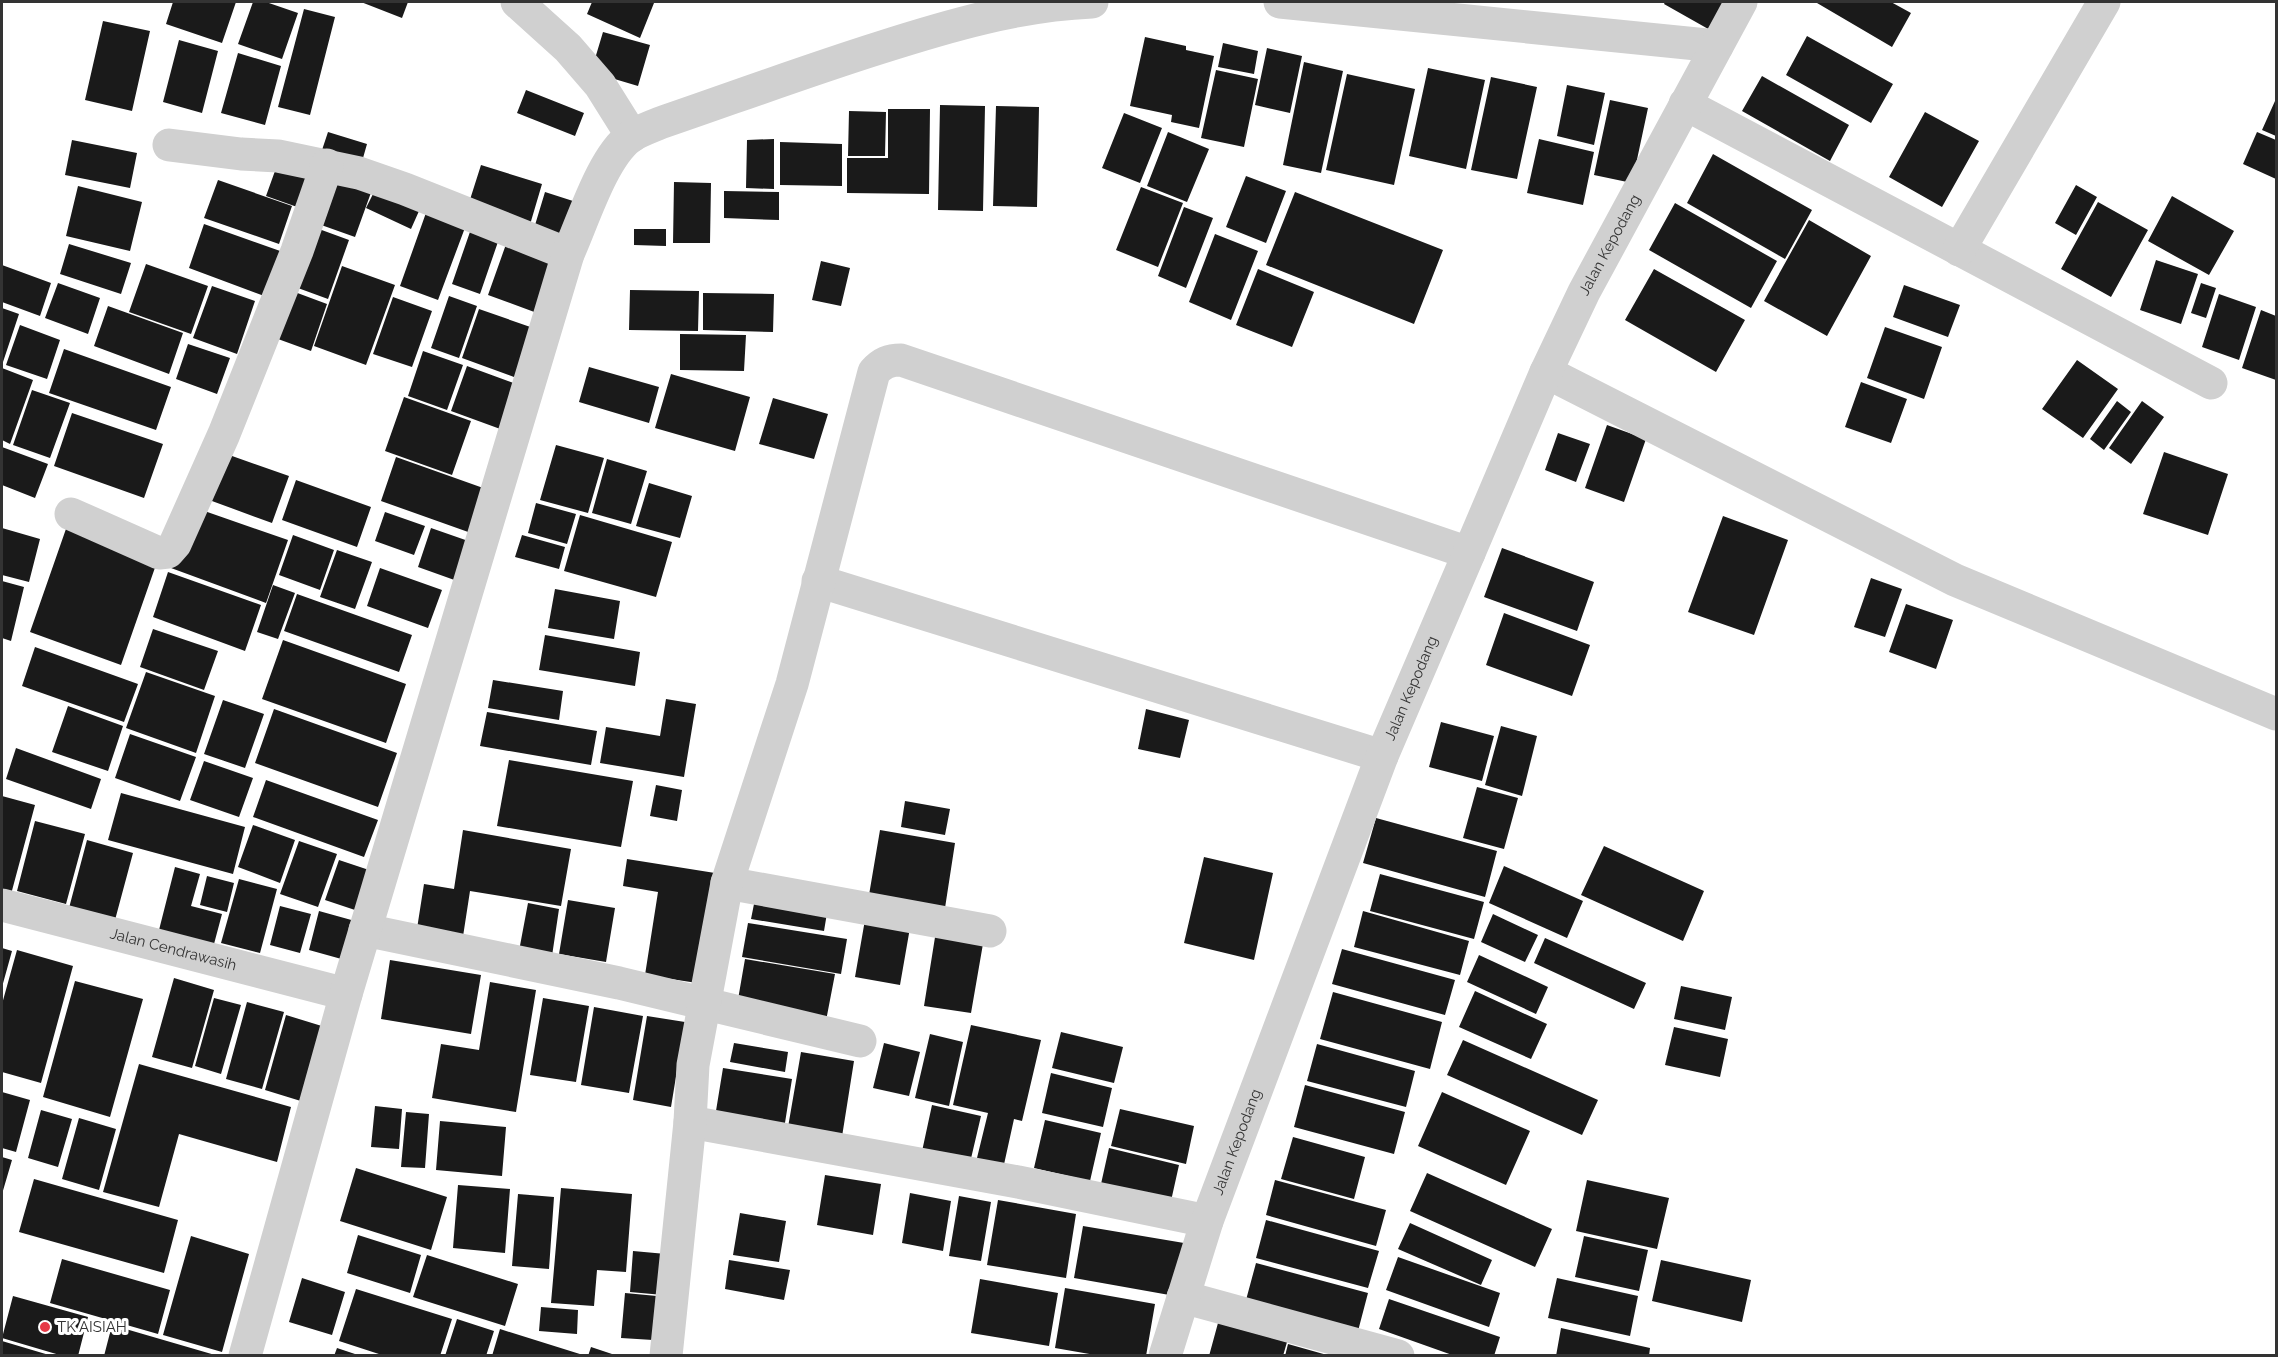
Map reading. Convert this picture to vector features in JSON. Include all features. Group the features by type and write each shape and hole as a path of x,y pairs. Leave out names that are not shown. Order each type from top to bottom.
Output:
{"street":[{"path":"517,2 568,48 600,85 632,136"},
{"path":"245,1356 346,994 568,255 606,167 616,151 632,136 660,123 931,31 1008,13 1092,2"},
{"path":"1280,2 1717,46"},
{"name":"Jalan Kepodang","path":"1165,1356 1207,1221 1382,756 1546,372 1584,292 1741,2"},
{"path":"1959,250 2104,2"},
{"path":"1685,104 2211,383"},
{"path":"169,145 278,156 359,173 405,189 568,255"},
{"path":"71,514 159,553 168,552 175,544 224,434 284,284 327,165"},
{"path":"666,1356 690,1122 693,1065 727,883 792,684 874,372 880,366 890,360 901,360 1469,553"},
{"path":"1546,372 1955,579 2277,714"},
{"path":"818,581 1382,756"},
{"path":"727,883 990,932"},
{"name":"Jalan Cendrawasih","path":"2,905 346,994"},
{"path":"365,930 619,983 860,1041"},
{"path":"690,1122 1018,1182 1207,1221"},
{"path":"1184,1297 1398,1356"}],"building":[{"path":"173,2 236,2 222,43 166,24"},
{"path":"253,2 266,2 298,13 282,59 238,44"},
{"path":"361,2 408,2 402,18"},
{"path":"592,2 654,3 640,38 587,14"},
{"path":"1665,2 1725,2 1710,30 1664,4"},
{"path":"1818,2 1891,2 1911,13 1892,47"},
{"path":"304,9 335,17 310,115 278,107"},
{"path":"103,21 150,31 132,111 85,100"},
{"path":"603,32 650,45 638,86 591,72"},
{"path":"1807,36 1893,84 1871,123 1786,75"},
{"path":"1145,37 1186,46 1186,50 1214,56 1199,128 1171,122 1172,115 1130,106"},
{"path":"179,40 218,51 202,113 163,102"},
{"path":"1223,43 1258,51 1254,74 1218,67"},
{"path":"1267,48 1302,56 1290,113 1255,105"},
{"path":"238,53 281,66 265,125 221,113"},
{"path":"1304,62 1343,71 1321,173 1283,165"},
{"path":"1428,68 1485,80 1466,169 1409,156"},
{"path":"1216,70 1258,79 1244,147 1201,138"},
{"path":"1347,74 1415,89 1394,185 1326,170"},
{"path":"1762,76 1849,125 1830,161 1742,111"},
{"path":"1491,77 1537,87 1517,179 1471,170"},
{"path":"1567,85 1605,93 1594,145 1557,136"},
{"path":"526,90 584,113 575,136 517,113"},
{"path":"1610,100 1648,108 1632,183 1594,175"},
{"path":"2276,102 2276,136 2262,130"},
{"path":"940,105 985,106 983,211 938,210"},
{"path":"996,106 1039,107 1037,207 993,206"},
{"path":"888,109 930,109 929,194 847,193 847,158 888,158"},
{"path":"849,111 886,112 885,156 848,156"},
{"path":"1925,112 1979,141 1942,207 1889,177"},
{"path":"1124,113 1162,128 1140,183 1102,168"},
{"path":"328,132 367,144 361,165 321,153"},
{"path":"1168,132 1209,149 1187,202 1147,186"},
{"path":"2257,132 2276,140 2276,179 2243,164"},
{"path":"774,139 774,189 746,188 747,140"},
{"path":"1539,139 1594,152 1583,205 1527,193"},
{"path":"72,140 137,153 130,188 65,175"},
{"path":"780,142 842,144 842,186 780,185"},
{"path":"1713,154 1812,210 1785,259 1687,203"},
{"path":"280,157 314,169 300,208 266,196"},
{"path":"481,165 542,184 529,228 467,209"},
{"path":"328,170 373,187 355,237 310,221"},
{"path":"1246,176 1286,191 1266,243 1226,227"},
{"path":"218,180 292,206 279,244 204,218"},
{"path":"379,182 423,202 411,229 366,208"},
{"path":"674,182 711,183 710,243 673,243"},
{"path":"2076,185 2097,197 2076,235 2055,223"},
{"path":"78,186 142,202 130,251 66,236"},
{"path":"1141,187 1183,203 1158,267 1116,250"},
{"path":"724,191 779,192 779,220 724,218"},
{"path":"545,192 573,201 560,243 532,235"},
{"path":"1295,192 1443,250 1414,324 1266,265"},
{"path":"2172,196 2234,231 2209,275 2148,241"},
{"path":"2098,202 2148,230 2111,297 2061,269"},
{"path":"1675,203 1777,261 1751,308 1649,250"},
{"path":"1184,207 1213,218 1186,288 1158,276"},
{"path":"427,210 466,225 438,300 400,286"},
{"path":"1809,220 1871,256 1827,336 1764,301"},
{"path":"204,224 283,252 267,297 189,268"},
{"path":"308,225 349,240 328,299 287,284"},
{"path":"472,226 500,236 480,294 452,284"},
{"path":"634,229 666,229 666,246 634,245"},
{"path":"510,233 559,251 537,313 488,295"},
{"path":"1215,234 1258,251 1231,320 1189,302"},
{"path":"69,244 131,263 121,294 60,274"},
{"path":"2156,260 2198,274 2181,324 2140,310"},
{"path":"821,261 850,268 841,306 812,300"},
{"path":"146,264 208,286 191,334 129,312"},
{"path":"2,265 51,283 40,316 2,302"},
{"path":"342,266 395,285 366,365 314,346"},
{"path":"1258,269 1314,292 1292,347 1236,325"},
{"path":"1654,269 1745,320 1716,372 1625,320"},
{"path":"58,283 100,298 88,334 45,318"},
{"path":"2201,283 2216,288 2206,318 2191,313"},
{"path":"1904,285 1960,305 1948,337 1893,317"},
{"path":"212,286 255,301 237,354 193,338"},
{"path":"284,288 327,304 311,351 267,335"},
{"path":"630,290 699,291 698,331 629,330"},
{"path":"703,293 774,294 773,332 703,330"},
{"path":"2219,294 2256,307 2239,360 2202,347"},
{"path":"449,296 477,306 459,358 431,348"},
{"path":"393,297 432,311 412,367 373,354"},
{"path":"108,306 183,333 169,374 94,346"},
{"path":"2,308 19,314 2,365"},
{"path":"479,309 539,330 522,380 462,358"},
{"path":"2261,310 2276,316 2276,380 2242,368"},
{"path":"20,325 60,340 47,379 6,365"},
{"path":"1885,327 1942,347 1924,399 1867,378"},
{"path":"680,334 746,335 744,371 680,370"},
{"path":"188,344 230,358 217,394 176,379"},
{"path":"64,349 171,387 156,430 49,393"},
{"path":"423,351 463,365 447,410 408,396"},
{"path":"2077,360 2118,389 2083,438 2042,409"},
{"path":"467,366 519,385 503,430 451,411"},
{"path":"589,367 659,387 649,423 579,402"},
{"path":"2,368 33,380 10,444 2,440"},
{"path":"671,374 750,397 735,451 655,428"},
{"path":"1861,382 1907,399 1891,443 1845,427"},
{"path":"32,390 70,403 50,458 13,445"},
{"path":"404,397 471,421 452,475 385,451"},
{"path":"773,398 828,414 814,459 759,444"},
{"path":"2117,401 2131,412 2104,450 2090,439"},
{"path":"2142,401 2164,417 2131,464 2109,448"},
{"path":"72,413 163,444 144,498 54,466"},
{"path":"1607,425 1646,439 1624,502 1585,488"},
{"path":"1558,433 1590,444 1576,482 1545,470"},
{"path":"556,445 604,458 588,513 540,500"},
{"path":"2,447 48,464 35,498 2,485"},
{"path":"218,451 289,476 272,523 201,497"},
{"path":"2164,452 2228,474 2208,535 2143,514"},
{"path":"396,457 486,489 471,533 381,501"},
{"path":"607,459 647,471 631,524 592,513"},
{"path":"296,480 371,507 357,547 282,520"},
{"path":"649,483 692,496 680,538 636,526"},
{"path":"536,503 576,514 567,544 528,533"},
{"path":"193,507 288,540 266,603 171,568"},
{"path":"385,512 425,526 414,555 375,541"},
{"path":"580,515 672,542 656,597 564,571"},
{"path":"1723,516 1788,540 1754,635 1688,612"},
{"path":"67,526 158,559 121,665 30,632"},
{"path":"2,528 40,539 29,582 2,575"},
{"path":"431,528 474,543 460,582 418,567"},
{"path":"293,535 334,550 320,590 279,575"},
{"path":"522,535 565,547 559,569 515,557"},
{"path":"1502,548 1594,582 1577,631 1484,597"},
{"path":"337,550 372,562 355,609 320,597"},
{"path":"380,568 442,590 428,628 367,606"},
{"path":"168,572 261,605 245,651 153,617"},
{"path":"1871,578 1902,589 1885,637 1854,627"},
{"path":"2,581 24,587 11,641 2,638"},
{"path":"273,585 295,593 278,639 257,632"},
{"path":"555,589 620,601 614,639 548,628"},
{"path":"297,594 412,635 399,672 284,631"},
{"path":"1906,604 1953,620 1936,669 1889,652"},
{"path":"1504,613 1590,645 1572,696 1486,665"},
{"path":"153,629 218,651 204,690 140,667"},
{"path":"545,635 640,652 635,686 539,670"},
{"path":"283,640 406,684 386,743 262,699"},
{"path":"35,647 138,684 124,722 22,686"},
{"path":"146,672 215,696 196,753 126,728"},
{"path":"493,680 563,691 559,720 488,708"},
{"path":"666,699 696,704 684,777 600,763 606,727 660,736"},
{"path":"223,700 264,714 245,768 204,754"},
{"path":"68,706 123,726 108,771 52,752"},
{"path":"274,709 397,753 378,807 255,763"},
{"path":"1146,709 1189,720 1180,758 1138,749"},
{"path":"487,712 597,731 591,765 480,746"},
{"path":"1441,722 1494,736 1482,781 1429,767"},
{"path":"1501,726 1537,736 1522,796 1485,785"},
{"path":"130,734 196,757 180,801 115,778"},
{"path":"16,748 101,779 91,809 6,779"},
{"path":"509,760 633,781 621,847 497,826"},
{"path":"204,761 253,778 239,817 190,800"},
{"path":"266,780 378,820 364,857 253,817"},
{"path":"656,785 682,790 677,821 650,816"},
{"path":"1477,787 1518,798 1504,849 1463,838"},
{"path":"121,793 245,827 233,874 108,840"},
{"path":"2,796 35,805 10,898 2,896"},
{"path":"905,801 950,809 945,835 901,827"},
{"path":"1376,818 1497,851 1485,897 1363,863"},
{"path":"35,821 85,834 66,904 17,891"},
{"path":"253,825 295,840 280,883 238,867"},
{"path":"463,830 571,849 561,906 470,891 462,943 416,935 424,884 454,889"},
{"path":"880,830 955,843 945,908 869,895"},
{"path":"87,840 133,853 115,920 69,908"},
{"path":"299,841 337,854 318,907 280,894"},
{"path":"1604,846 1704,891 1683,941 1581,895"},
{"path":"1204,857 1273,873 1254,960 1184,943"},
{"path":"627,859 715,873 697,983 645,975 658,892 623,886"},
{"path":"339,860 372,871 358,911 325,900"},
{"path":"1504,866 1583,901 1567,938 1489,903"},
{"path":"175,867 200,874 191,906 222,914 214,944 159,930"},
{"path":"1380,874 1484,902 1474,939 1370,911"},
{"path":"207,876 234,883 227,912 200,905"},
{"path":"239,879 277,889 260,953 221,943"},
{"path":"757,889 829,901 824,931 751,919"},
{"path":"568,900 615,908 606,962 559,954"},
{"path":"528,903 559,909 552,956 519,951"},
{"path":"280,906 311,914 300,953 270,945"},
{"path":"319,911 355,921 345,960 309,950"},
{"path":"1363,911 1469,941 1460,975 1354,947"},
{"path":"866,914 911,922 900,985 855,977"},
{"path":"1493,914 1538,935 1525,962 1481,942"},
{"path":"748,923 847,939 841,974 742,957"},
{"path":"936,931 984,938 971,1013 924,1006"},
{"path":"1545,938 1646,983 1634,1009 1534,963"},
{"path":"2,948 12,951 2,987"},
{"path":"1342,949 1455,980 1445,1015 1332,984"},
{"path":"17,950 73,966 41,1083 2,1072 2,1004"},
{"path":"1479,955 1548,987 1536,1014 1467,982"},
{"path":"745,959 835,974 825,1026 736,1011"},
{"path":"390,960 481,975 471,1034 381,1019"},
{"path":"174,978 214,990 192,1068 152,1057"},
{"path":"75,981 143,999 110,1117 43,1097"},
{"path":"490,982 536,990 516,1112 432,1098 441,1044 479,1050"},
{"path":"1681,986 1732,997 1725,1030 1674,1019"},
{"path":"1475,991 1547,1024 1531,1059 1459,1027"},
{"path":"1333,992 1442,1022 1430,1069 1320,1039"},
{"path":"214,998 241,1005 221,1074 195,1066"},
{"path":"543,998 589,1006 576,1082 530,1075"},
{"path":"247,1002 284,1012 262,1089 226,1079"},
{"path":"594,1007 643,1016 629,1093 581,1085"},
{"path":"286,1015 325,1027 304,1102 265,1090"},
{"path":"647,1016 685,1022 671,1107 633,1100"},
{"path":"971,1025 1041,1040 1022,1121 1014,1119 1003,1169 976,1162 988,1113 953,1105"},
{"path":"1674,1027 1728,1039 1720,1077 1665,1065"},
{"path":"1061,1032 1123,1047 1114,1083 1052,1068"},
{"path":"930,1034 963,1042 949,1106 915,1098"},
{"path":"1463,1040 1598,1100 1582,1135 1447,1075"},
{"path":"734,1043 788,1052 785,1072 730,1062"},
{"path":"884,1043 920,1052 909,1096 873,1088"},
{"path":"1317,1044 1415,1071 1406,1107 1307,1081"},
{"path":"801,1052 854,1061 841,1143 787,1133"},
{"path":"139,1064 291,1107 277,1162 179,1134 159,1207 103,1192"},
{"path":"723,1068 792,1079 784,1129 715,1117"},
{"path":"1051,1073 1112,1088 1103,1127 1042,1113"},
{"path":"1305,1085 1405,1112 1394,1154 1294,1127"},
{"path":"2,1092 30,1100 16,1152 2,1148"},
{"path":"1442,1092 1530,1131 1506,1185 1418,1146"},
{"path":"932,1105 981,1116 969,1167 921,1156"},
{"path":"375,1106 402,1109 399,1149 371,1147"},
{"path":"1120,1109 1194,1126 1186,1164 1111,1146"},
{"path":"41,1110 72,1119 58,1167 28,1158"},
{"path":"406,1112 429,1114 425,1168 401,1167"},
{"path":"79,1118 116,1129 99,1190 62,1179"},
{"path":"1045,1120 1101,1133 1090,1181 1034,1168"},
{"path":"440,1121 506,1127 502,1176 436,1170"},
{"path":"1293,1137 1365,1157 1354,1199 1281,1179"},
{"path":"1109,1148 1179,1165 1171,1201 1101,1184"},
{"path":"2,1157 12,1160 2,1194"},
{"path":"356,1168 447,1197 431,1250 340,1221"},
{"path":"1427,1173 1552,1229 1535,1267 1410,1211"},
{"path":"825,1175 881,1184 873,1235 817,1225"},
{"path":"34,1179 178,1220 164,1273 19,1232"},
{"path":"1275,1180 1386,1210 1376,1246 1266,1215"},
{"path":"1587,1180 1669,1198 1657,1249 1576,1231"},
{"path":"458,1185 510,1189 505,1253 453,1248"},
{"path":"561,1188 632,1194 626,1272 597,1270 594,1306 551,1303"},
{"path":"910,1193 951,1201 943,1251 902,1243"},
{"path":"518,1194 554,1197 549,1269 512,1266"},
{"path":"959,1196 991,1202 981,1261 949,1256"},
{"path":"998,1200 1076,1214 1066,1278 987,1265"},
{"path":"740,1213 786,1221 779,1262 733,1255"},
{"path":"1266,1220 1379,1251 1368,1288 1256,1258"},
{"path":"1410,1223 1492,1260 1481,1285 1398,1249"},
{"path":"1083,1226 1184,1243 1175,1296 1074,1278"},
{"path":"358,1235 421,1255 410,1293 347,1273"},
{"path":"191,1236 249,1254 222,1352 163,1335"},
{"path":"1584,1236 1648,1250 1639,1291 1575,1277"},
{"path":"633,1251 666,1254 663,1295 630,1292"},
{"path":"427,1255 518,1284 505,1326 413,1297"},
{"path":"1398,1257 1500,1293 1489,1327 1386,1290"},
{"path":"62,1259 170,1290 158,1334 50,1303"},
{"path":"729,1260 790,1270 784,1300 725,1289"},
{"path":"1661,1260 1751,1280 1742,1322 1652,1301"},
{"path":"1256,1263 1368,1293 1358,1331 1246,1300"},
{"path":"302,1278 345,1292 332,1335 289,1322"},
{"path":"1557,1278 1638,1296 1630,1336 1548,1318"},
{"path":"980,1279 1058,1293 1049,1346 971,1333"},
{"path":"1065,1288 1155,1304 1146,1356 1101,1356 1055,1348"},
{"path":"356,1289 452,1319 440,1356 385,1356 339,1341"},
{"path":"625,1293 657,1296 653,1340 621,1338"},
{"name":"TK AISIAH","path":"13,1296 88,1317 78,1356 63,1356 2,1338"},
{"path":"1389,1299 1500,1337 1494,1356 1455,1356 1379,1329"},
{"path":"541,1307 578,1310 577,1334 539,1331"},
{"path":"457,1319 494,1331 486,1356 445,1356"},
{"path":"1218,1323 1287,1342 1283,1356 1209,1356"},
{"path":"112,1325 215,1355 104,1356"},
{"path":"1561,1328 1650,1348 1649,1356 1556,1356"},
{"path":"500,1329 583,1355 583,1356 492,1356"},
{"path":"2,1341 49,1355 49,1356 2,1356"},
{"path":"1288,1344 1327,1355 1327,1356 1285,1356"},
{"path":"591,1347 615,1355 615,1356 588,1356"},
{"path":"337,1348 358,1355 358,1356 334,1356"}],"place":[{"name":"TK AISIAH","path":"45,1327"}]}
